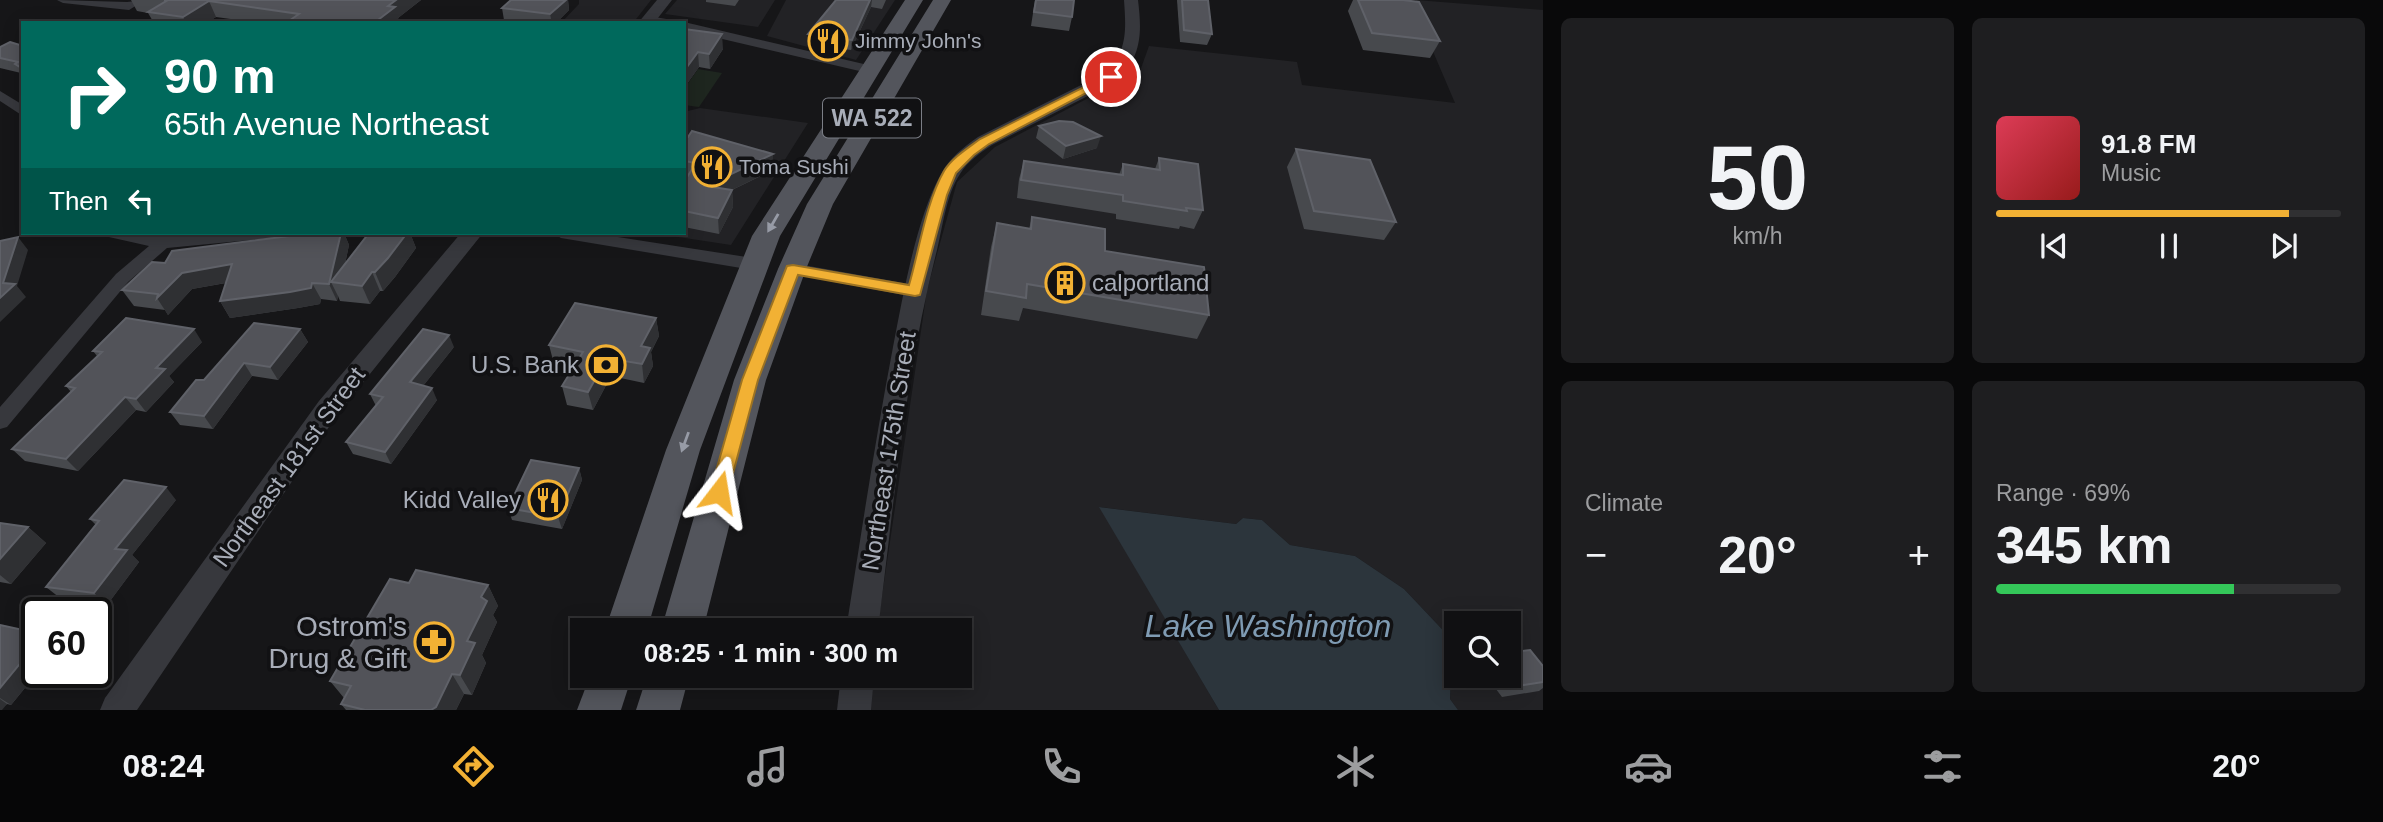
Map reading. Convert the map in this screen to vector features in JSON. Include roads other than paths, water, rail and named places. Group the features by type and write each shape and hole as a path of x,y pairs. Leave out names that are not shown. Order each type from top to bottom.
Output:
{"main road":[{"name":"WA 522","path":"630,618 683,450 753,264 782,208 914,0"},
{"name":"WA 522","path":"685,618 750,380 820,204 942,0"},
{"path":"820,204 822,171 875,87 869,69"},
{"path":"719,492 719,405 760,291 753,264"},
{"path":"599,710 607,688"},
{"path":"658,710 664,688"}],"street":[{"path":"63,0 134,3"},
{"path":"647,21 665,0"},
{"name":"Northeast 175th Street","path":"864,618 888,445 915,291 941,195 951,172 969,152 1119,71 1133,47 1131,0"},
{"path":"686,26 869,69"},
{"path":"0,95 21,111"},
{"path":"136,235 168,238 230,235"},
{"name":"Northeast 181st Street","path":"117,710 328,408 470,235"},
{"path":"573,235 753,264"},
{"path":"0,421 122,278 168,238"},
{"path":"793,270 915,291"},
{"path":"855,710 857,688"}],"water":[{"name":"Lake Washington","path":"1099,507 1236,524 1243,518 1262,520 1290,545 1355,556 1404,589 1444,631 1444,688 1450,688 1450,699 1458,710 1219,710"}],"place":[{"name":"Jimmy John's","path":"828,41"},
{"name":"Toma Sushi","path":"712,167"},
{"name":"calportland","path":"1065,283"},
{"name":"U.S. Bank","path":"606,365"},
{"name":"Kidd Valley","path":"548,500"},
{"name":"Ostrom's Drug & Gift","path":"434,642"}]}
